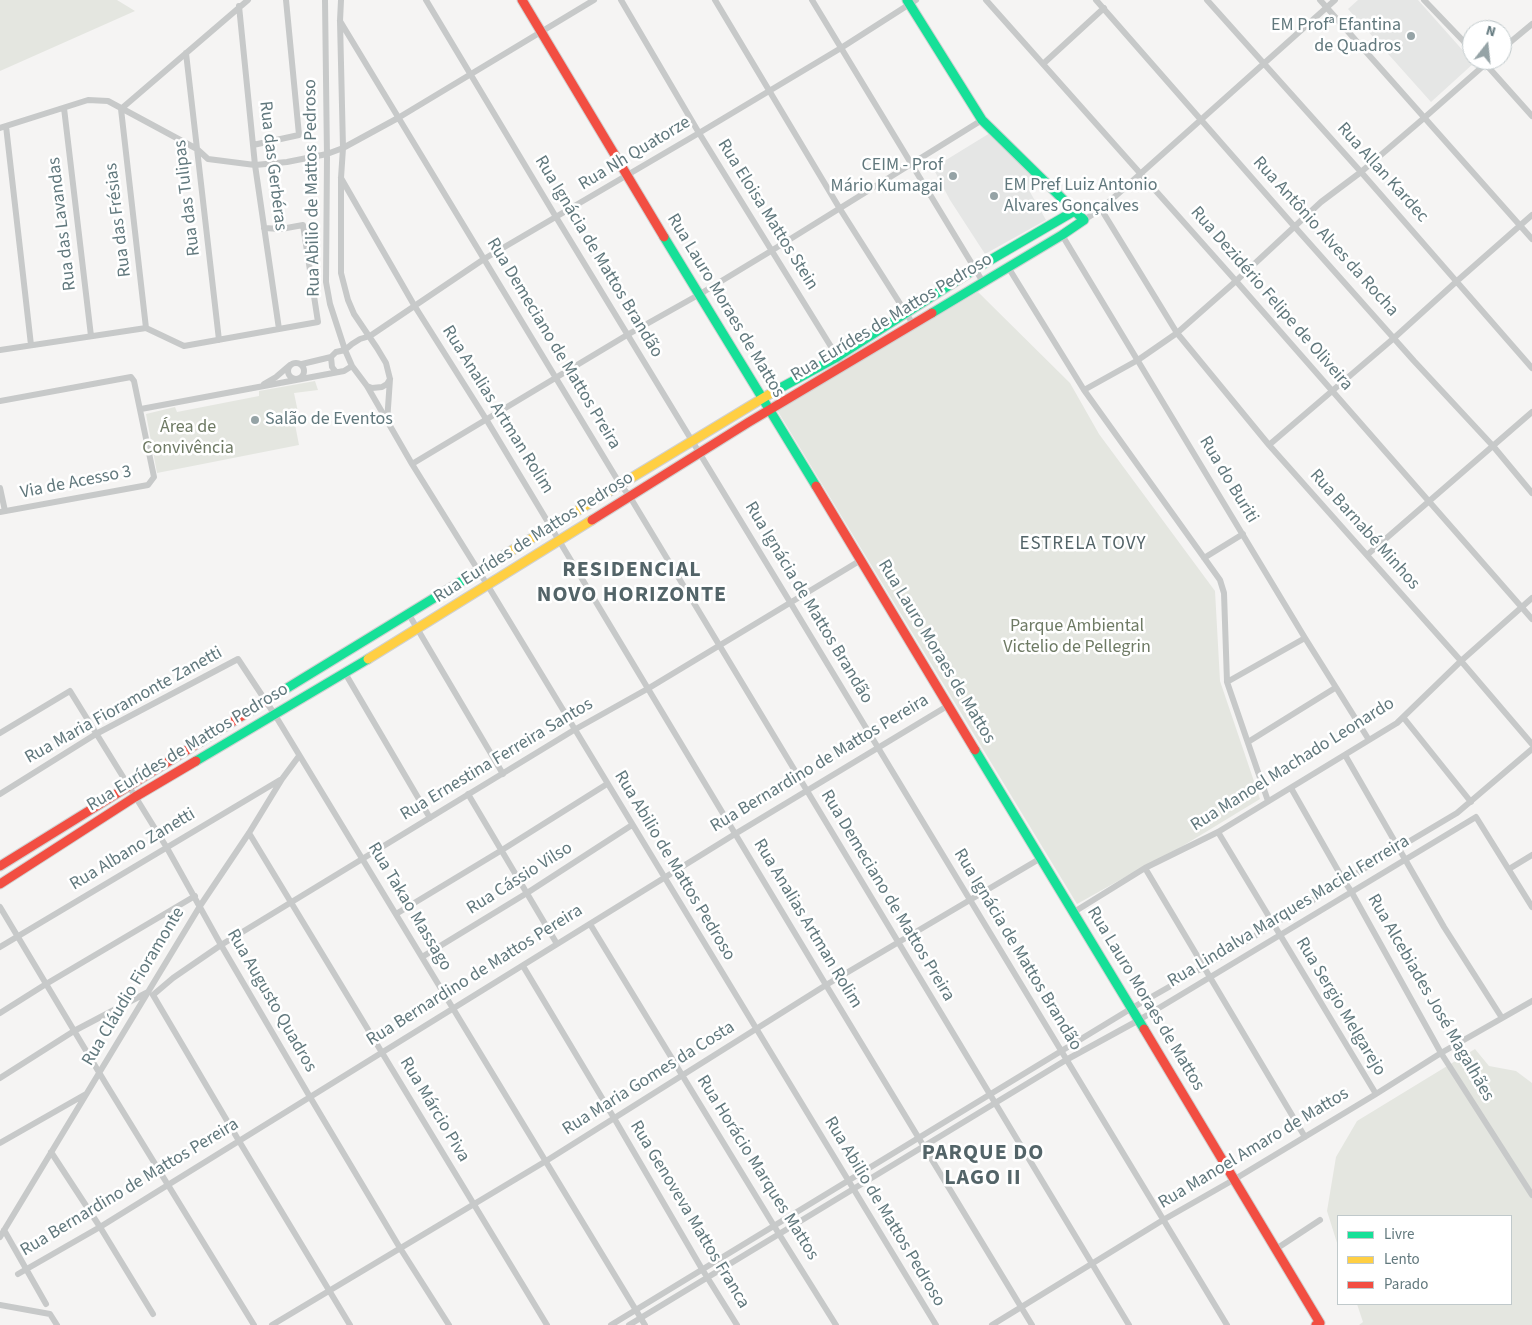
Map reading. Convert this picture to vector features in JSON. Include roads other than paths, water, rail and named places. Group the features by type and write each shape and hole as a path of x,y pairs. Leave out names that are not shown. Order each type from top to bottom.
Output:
{"street":[{"path":"121,109 248,0"},
{"path":"253,145 299,135 286,0"},
{"name":"Rua Abilio de Mattos Pedroso","path":"325,0 326,282 330,304 352,366 367,386 412,464 936,1325"},
{"name":"Rua Abilio de Mattos Pedroso","path":"341,0 343,148 341,178 341,272 348,300 354,314 386,363 390,379 387,422"},
{"name":"Rua Ignácia de Mattos Brandão","path":"426,0 1061,1051 1161,1221 1227,1325"},
{"name":"Rua Lauro Moraes de Mattos","path":"522,0 626,176 700,294 1132,1008 1276,1249 1318,1324"},
{"path":"31,345 3,127 88,100 108,101 197,150 208,159 255,167 327,156 398,118 594,0"},
{"name":"Rua Eloisa Mattos Stein","path":"621,0 699,133 843,366"},
{"path":"715,0 840,209 913,324"},
{"path":"812,0 983,282"},
{"name":"Rua Dezidério Felipe de Oliveira","path":"986,0 1236,281 1532,619"},
{"name":"Rua Antônio Alves da Rocha","path":"1096,0 1294,226 1493,446 1532,493"},
{"name":"Rua Allan Kardec","path":"1207,0 1361,172 1532,368"},
{"path":"1320,0 1532,239"},
{"path":"911,1 982,120 1076,210 1084,220 1100,209 1335,0"},
{"path":"1424,0 1462,40"},
{"name":"Rua Nh Quatorze","path":"345,350 360,339 370,336 484,259 841,48 911,1"},
{"name":"Rua das Gerbéras","path":"239,6 255,167 279,329"},
{"path":"1043,64 1104,8"},
{"name":"Rua Demeciano de Mattos Preira","path":"340,21 1130,1325"},
{"path":"1512,41 1532,24"},
{"name":"Rua das Tulipas","path":"186,54 219,340"},
{"path":"1084,390 1138,360 1177,333 1321,202 1361,172 1476,70"},
{"path":"1494,70 1532,116"},
{"name":"Rua das Lavandas","path":"64,108 91,336"},
{"name":"Rua das Frésias","path":"121,109 146,328"},
{"path":"412,464 627,334 700,294 982,120"},
{"name":"Rua Analias Artman Rolim","path":"341,178 414,306 551,526 826,986 1023,1306 1032,1325"},
{"name":"Rua Barnabé Minhos","path":"1100,209 1177,333 1270,445 1532,744"},
{"name":"Rua Eurídes de Mattos Pedroso","path":"0,866 408,613 762,398 837,357 975,270 1076,210"},
{"path":"1270,445 1532,215"},
{"name":"Rua Eurídes de Mattos Pedroso","path":"0,884 135,797 418,629 843,366 1084,220"},
{"path":"0,350 146,328 184,346 318,322 303,225 281,229 264,228"},
{"name":"Rua do Buriti","path":"1062,235 1368,740"},
{"path":"1008,267 1084,390 1220,580 1224,593 1227,682 1268,801"},
{"path":"259,388 291,364 298,362 302,364 331,357 336,352 345,350"},
{"path":"331,357 332,367 336,372"},
{"path":"291,364 288,369 289,375 299,378 303,376 305,371 302,364"},
{"path":"0,402 131,378 134,381 141,409 344,371 352,366"},
{"path":"367,386 372,388 382,387 390,379"},
{"name":"Via de Acesso 3","path":"2,512 148,485 154,477 141,409"},
{"path":"1367,555 1532,412"},
{"path":"0,488 2,512"},
{"path":"1204,558 1243,534"},
{"name":"Rua Ernestina Ferreira Santos","path":"151,994 221,945 290,902 574,730 649,688 861,560"},
{"name":"Rua Manoel Machado Leonardo","path":"1074,912 1145,868 1218,832 1345,755 1403,717 1461,661 1532,598"},
{"path":"408,613 503,774"},
{"path":"1227,682 1305,638"},
{"name":"Rua Takao Massago","path":"238,660 275,715 645,1325"},
{"name":"Rua Maria Fioramonte Zanetti","path":"0,794 96,734 238,660"},
{"path":"345,673 430,818"},
{"path":"1248,742 1336,688"},
{"name":"Rua Augusto Quadros","path":"0,733 70,691 167,848 310,1098 400,1248 450,1325"},
{"name":"Rua Bernardino de Mattos Pereira","path":"18,1274 100,1227 664,878 949,705"},
{"path":"1403,717 1471,802"},
{"name":"Rua Lindalva Marques Maciel Ferreira","path":"611,1325 1457,813 1532,750"},
{"path":"1345,755 1444,927 1502,1018"},
{"name":"Rua Cláudio Fioramonte","path":"2,1234 87,1093 151,994 200,906 249,833 282,779 299,756"},
{"name":"Rua Albano Zanetti","path":"0,947 282,779"},
{"path":"396,914 607,784"},
{"name":"Rua Alcebiades José Magalhães","path":"1291,788 1441,1053 1532,1195"},
{"path":"468,794 558,944"},
{"name":"Rua Lindalva Marques Maciel Ferreira","path":"629,1325 924,1146 997,1106 1066,1060 1139,1020 1476,817 1508,869"},
{"name":"Rua Cássio Vilso","path":"422,957 632,826"},
{"name":"Rua Sergio Melgarejo","path":"1218,832 1376,1094"},
{"name":"Rua Márcio Piva","path":"249,833 547,1325"},
{"path":"1532,855 1508,869 1532,907"},
{"name":"Rua Maria Gomes da Costa","path":"272,1325 474,1205 826,986 1041,858"},
{"path":"1145,868 1305,1137"},
{"path":"0,1013 195,896"},
{"path":"0,907 254,1325"},
{"name":"Rua Horácio Marques Mattos","path":"590,924 836,1325"},
{"name":"Rua Genoveva Mattos Franca","path":"523,966 707,1278 737,1325"},
{"path":"0,1078 74,1031 151,994 350,1325"},
{"name":"Rua Manoel Amaro de Mattos","path":"992,1325 1161,1221 1305,1137 1441,1053 1532,1000"},
{"path":"0,1143 70,1101 87,1093"},
{"path":"52,1152 153,1314"},
{"path":"1276,1249 1320,1220"},
{"path":"2,1234 27,1269 46,1304"},
{"path":"0,1305 50,1314 57,1325"}],"place":[{"name":"EM Profª Efantina de Quadros","path":"1411,36"},
{"name":"CEIM - Prof Mário Kumagai","path":"953,176"},
{"name":"EM Pref Luiz Antonio Alvares Gonçalves","path":"994,196"},
{"name":"Salão de Eventos","path":"255,420"}],"district":[{"name":"ESTRELA TOVY","path":"1083,545"},
{"name":"RESIDENCIAL NOVO HORIZONTE","path":"632,584"},
{"name":"PARQUE DO LAGO II","path":"983,1166"}],"park label":[{"name":"Área de Convivência","path":"188,438"},
{"name":"Parque Ambiental Victelio de Pellegrin","path":"1077,638"}]}
